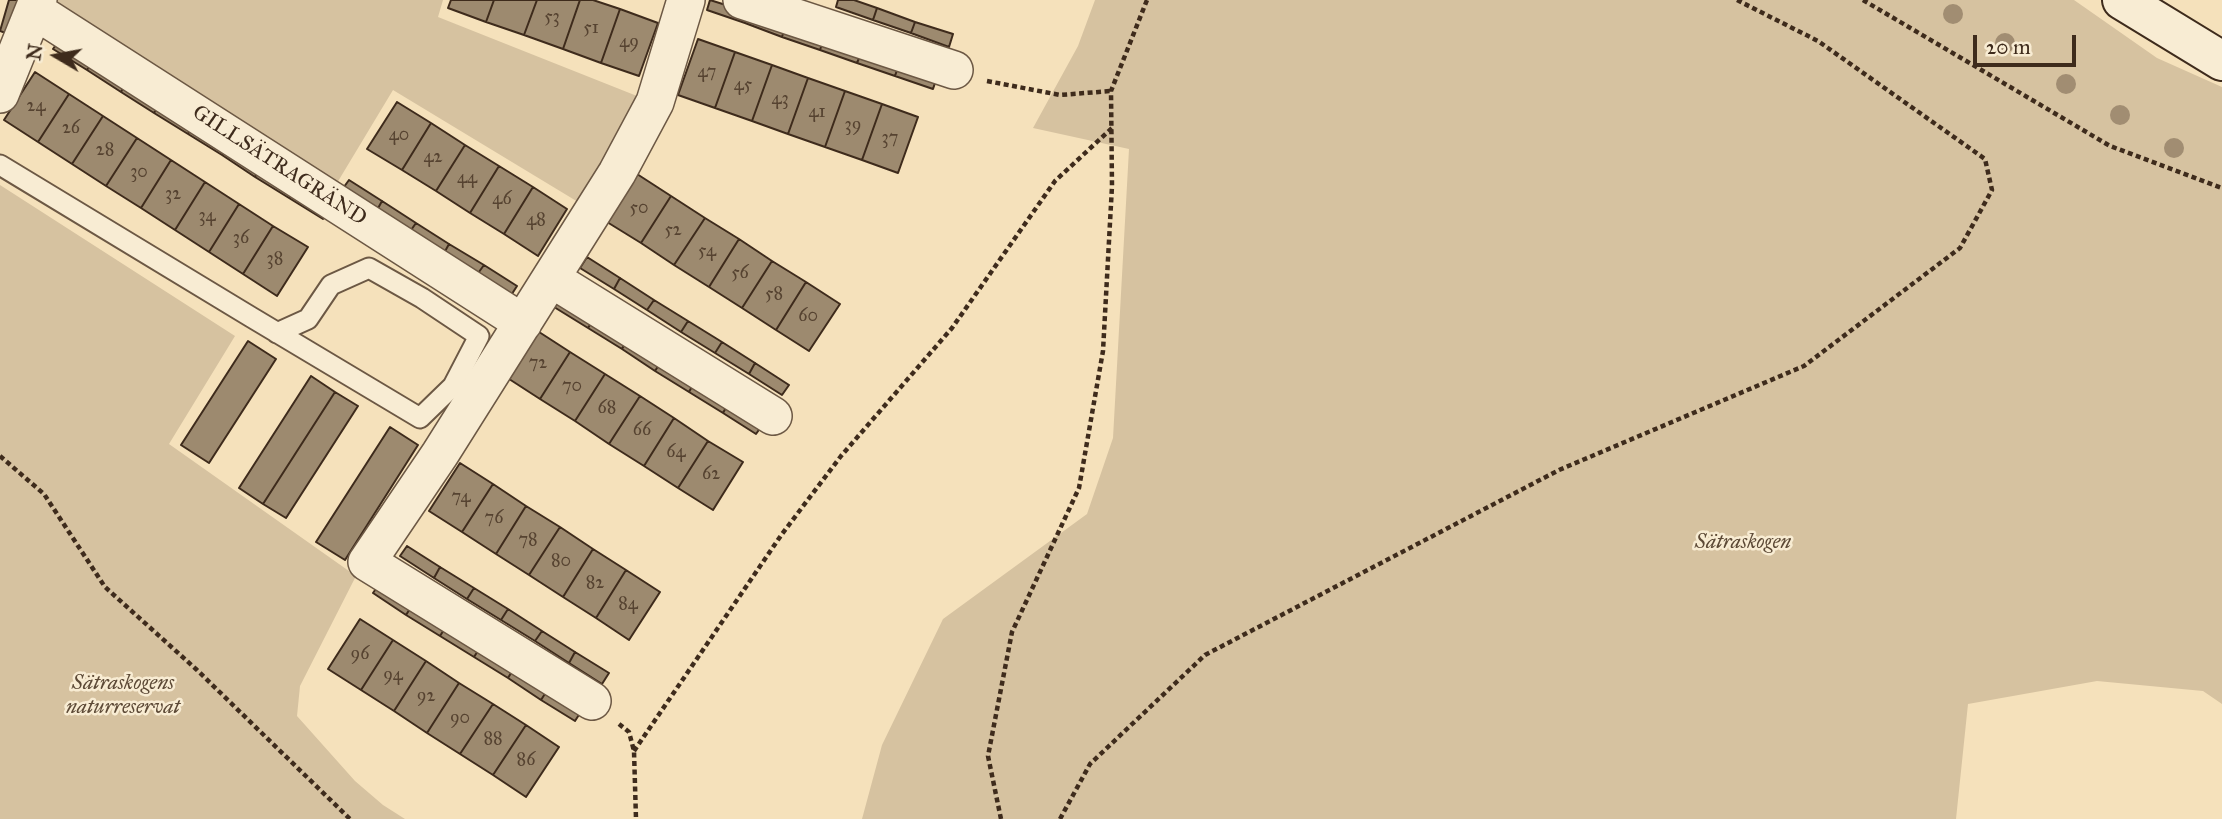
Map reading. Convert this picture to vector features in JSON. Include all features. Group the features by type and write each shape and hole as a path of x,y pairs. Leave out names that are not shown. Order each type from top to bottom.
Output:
{"main road":[{"path":"2122,0 2222,61"}],"street":[{"path":"592,701 366,562 440,454 617,173 655,102 686,0"},
{"path":"742,0 954,70"},
{"name":"GILLSÄTRAGRÄND","path":"0,94 36,5 523,323"},
{"path":"552,279 773,416"}],"lane":[{"path":"0,165 277,332 420,418 453,386 479,337 422,298 369,268 331,285 308,319 277,332"}],"path":[{"path":"1001,819 988,756 1013,632 1079,488 1103,351 1112,127 1111,91 1147,0"},
{"path":"1060,819 1090,764 1205,655 1559,470 1804,366 1960,248 1992,190 1985,159 1818,41 1737,0"},
{"path":"1863,0 2110,146 2222,188"},
{"path":"954,70 995,83 1060,95 1111,91"},
{"path":"634,751 782,534 841,456 952,328 1055,181 1112,127"},
{"path":"0,456 44,494 105,587 197,670 349,819"},
{"path":"592,701 629,732 634,751 636,819"}],"green space":[{"path":"53,0 443,0 438,17 637,96 583,205 393,90 334,188 55,10"},
{"name":"Sätraskogen","path":"1095,0 2074,0 2157,58 2222,87 2222,704 2203,691 2097,681 1968,704 1956,819 862,819 882,745 943,619 1087,514 1113,438 1129,149 1033,128 1078,46"},
{"name":"Sätraskogens naturreservat","path":"0,185 235,336 169,444 356,576 300,686 297,716 355,781 383,805 405,819 0,819"}],"building":[{"path":"9,0 23,0 11,35 0,31"},
{"path":"451,0 494,0 486,22 448,8"},
{"path":"494,0 537,0 524,35 486,22"},
{"path":"537,0 580,0 563,49 524,35"},
{"path":"580,0 593,0 620,9 601,63 563,49"},
{"path":"710,0 748,12 745,23 707,10"},
{"path":"838,0 854,0 877,8 873,20 836,7"},
{"path":"877,8 915,22 911,33 873,20"},
{"path":"620,9 658,23 639,76 601,63"},
{"path":"748,12 786,24 782,37 745,23"},
{"path":"915,22 953,34 949,47 911,33"},
{"path":"786,24 824,38 820,50 782,37"},
{"path":"824,38 862,51 857,63 820,50"},
{"path":"60,39 94,60 87,70 53,49"},
{"path":"698,39 735,52 715,108 678,95"},
{"path":"862,51 899,64 895,76 857,63"},
{"path":"735,52 772,65 752,121 715,108"},
{"path":"94,60 127,81 121,92 87,70"},
{"path":"899,64 937,77 933,89 895,76"},
{"path":"772,65 808,78 788,134 752,121"},
{"path":"35,72 69,94 38,142 4,120"},
{"path":"808,78 845,91 825,147 788,134"},
{"path":"127,81 161,102 154,113 121,92"},
{"path":"845,91 882,104 862,160 825,147"},
{"path":"69,94 103,116 72,164 38,142"},
{"path":"161,102 194,124 188,134 154,113"},
{"path":"397,102 431,123 402,170 367,149"},
{"path":"882,104 918,117 898,173 862,160"},
{"path":"103,116 137,138 106,186 72,164"},
{"path":"431,123 465,145 436,191 402,170"},
{"path":"194,124 228,145 222,155 188,134"},
{"path":"137,138 171,160 141,208 106,186"},
{"path":"228,145 262,166 255,177 222,155"},
{"path":"465,145 499,166 470,213 436,191"},
{"path":"171,160 205,182 175,230 141,208"},
{"path":"262,166 296,187 289,198 255,177"},
{"path":"499,166 533,187 504,234 470,213"},
{"path":"637,174 671,196 641,243 607,222"},
{"path":"349,180 382,201 376,212 341,191"},
{"path":"205,182 239,204 209,252 175,230"},
{"path":"296,187 330,209 323,219 289,198"},
{"path":"533,187 567,209 538,256 504,234"},
{"path":"671,196 705,218 674,265 641,243"},
{"path":"382,201 416,223 409,233 376,212"},
{"path":"239,204 273,226 243,274 209,252"},
{"path":"705,218 739,239 709,287 674,265"},
{"path":"416,223 449,244 443,255 409,233"},
{"path":"273,226 308,247 277,296 243,274"},
{"path":"739,239 772,261 742,308 709,287"},
{"path":"449,244 484,265 476,276 443,255"},
{"path":"587,257 620,278 614,289 580,268"},
{"path":"772,261 806,282 776,330 742,308"},
{"path":"484,265 517,286 510,297 476,276"},
{"path":"620,278 654,300 647,310 614,289"},
{"path":"806,282 840,304 809,351 776,330"},
{"path":"560,296 595,317 588,328 554,307"},
{"path":"654,300 688,321 681,332 647,310"},
{"path":"595,317 628,338 622,349 588,328"},
{"path":"688,321 722,342 715,353 681,332"},
{"path":"536,330 570,352 540,399 506,377"},
{"path":"628,338 662,360 655,371 622,349"},
{"path":"248,341 276,359 209,463 181,445"},
{"path":"722,342 755,363 749,374 715,353"},
{"path":"570,352 605,374 575,421 540,399"},
{"path":"662,360 695,381 689,392 655,371"},
{"path":"755,363 789,385 782,395 749,374"},
{"path":"605,374 640,396 609,444 575,421"},
{"path":"311,376 335,392 263,504 239,488"},
{"path":"695,381 729,402 723,413 689,392"},
{"path":"335,392 358,406 286,518 263,504"},
{"path":"640,396 674,418 644,466 609,444"},
{"path":"729,402 763,424 756,434 723,413"},
{"path":"674,418 708,441 678,488 644,466"},
{"path":"390,427 418,445 345,560 316,542"},
{"path":"708,441 743,462 713,510 678,488"},
{"path":"460,463 493,484 462,532 429,511"},
{"path":"493,484 526,506 496,554 462,532"},
{"path":"526,506 560,527 529,575 496,554"},
{"path":"560,527 593,549 563,597 529,575"},
{"path":"407,546 440,567 434,578 400,556"},
{"path":"593,549 626,570 596,618 563,597"},
{"path":"440,567 474,588 467,599 434,578"},
{"path":"626,570 660,592 629,640 596,618"},
{"path":"380,583 413,604 406,615 373,593"},
{"path":"474,588 508,609 501,620 467,599"},
{"path":"413,604 447,625 440,636 406,615"},
{"path":"508,609 542,631 535,641 501,620"},
{"path":"360,619 393,640 361,690 328,669"},
{"path":"447,625 481,646 474,657 440,636"},
{"path":"542,631 575,652 569,663 535,641"},
{"path":"393,640 426,661 394,711 361,690"},
{"path":"481,646 514,668 508,678 474,657"},
{"path":"575,652 609,673 602,684 569,663"},
{"path":"426,661 459,683 427,733 394,711"},
{"path":"514,668 548,689 541,700 508,678"},
{"path":"459,683 493,704 460,754 427,733"},
{"path":"548,689 582,710 575,721 541,700"},
{"path":"493,704 526,725 493,775 460,754"},
{"path":"526,725 559,747 526,797 493,775"}]}
